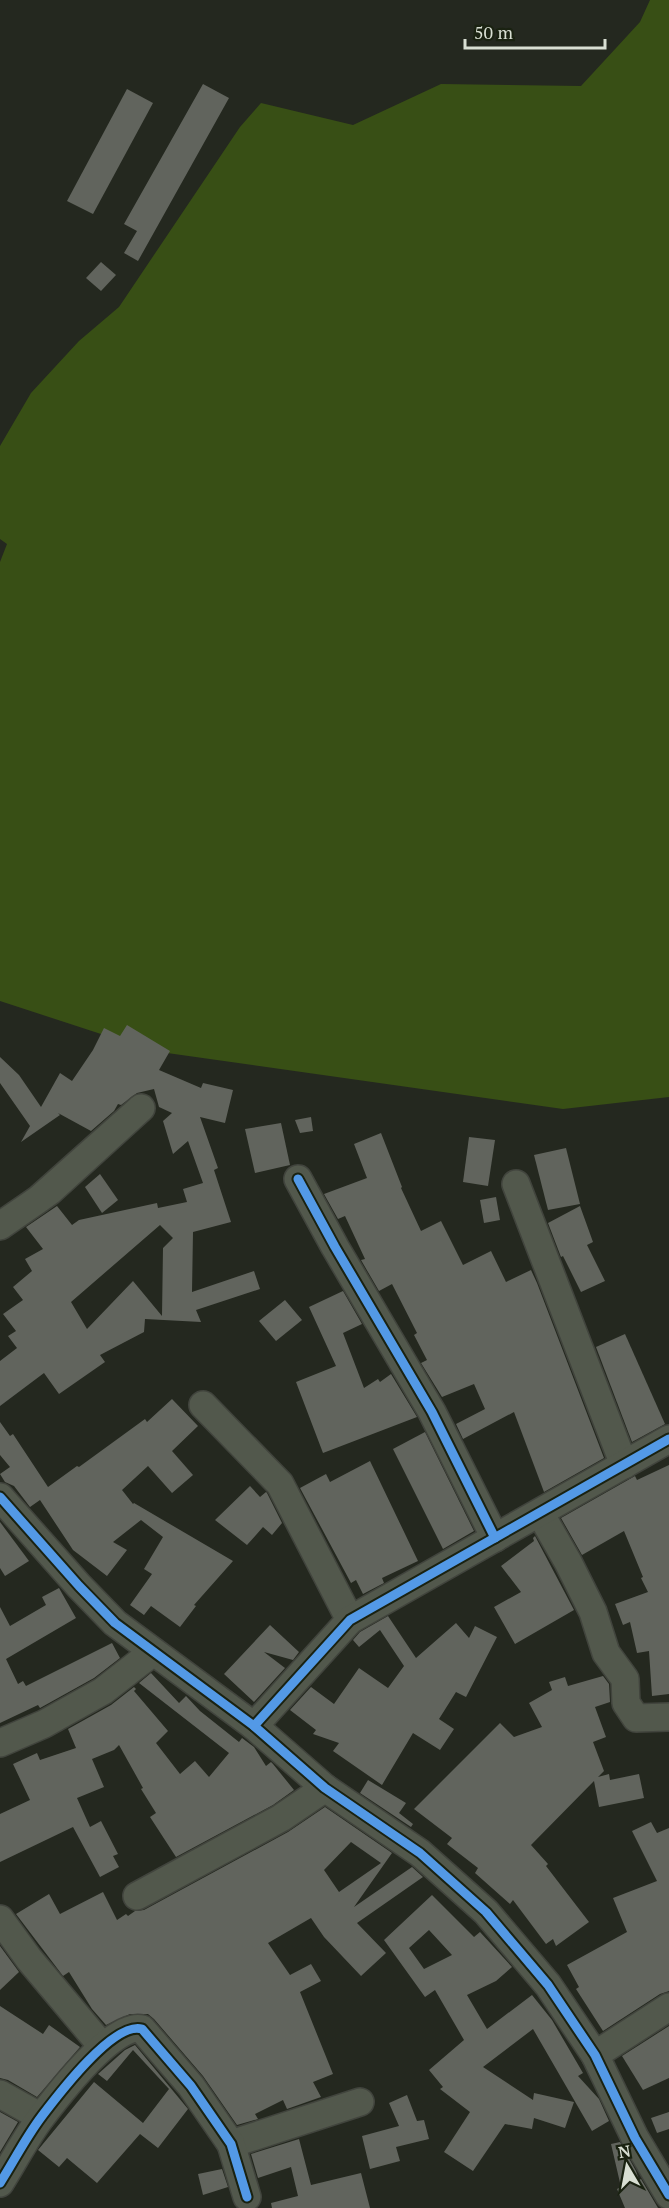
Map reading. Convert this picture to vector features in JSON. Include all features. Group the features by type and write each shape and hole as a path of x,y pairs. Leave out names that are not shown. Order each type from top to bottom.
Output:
{"street":[{"path":"298,1179 334,1247 432,1412 495,1538"},
{"path":"516,1184 624,1465"},
{"path":"0,1226 39,1199"},
{"path":"203,1405 280,1484 350,1620"},
{"path":"254,1726 350,1620 669,1439"},
{"path":"0,1497 78,1587 115,1623 254,1726 325,1788 420,1852 486,1912 548,1985 595,2055 635,2138 669,2195"},
{"path":"540,1513 593,1612 606,1653 625,1678 626,1703 636,1718 669,1716"},
{"path":"0,1743 44,1724 103,1691 153,1652"},
{"path":"137,1896 271,1823 325,1788"},
{"path":"0,1919 29,1959 102,2046"},
{"path":"595,2055 669,2007"},
{"path":"0,2183 41,2117 102,2046 124,2031 135,2027 142,2029 192,2086 231,2144 247,2197"},
{"path":"0,2094 41,2117"},
{"path":"231,2144 360,2102"}],"green space":[{"path":"650,0 669,0 669,1097 563,1109 153,1051 0,1001 0,562 7,544 0,539 0,446 31,393 79,341 119,307 240,127 261,103 353,125 441,84 581,86 640,22"}],"building":[{"path":"203,84 229,98 138,261 124,253 137,231 124,224"},
{"path":"127,89 153,103 93,214 67,201"},
{"path":"101,262 116,275 101,291 86,278"},
{"path":"127,1025 170,1051 159,1070 201,1088 203,1083 233,1090 225,1123 200,1117 218,1168 214,1170 231,1222 193,1232 192,1292 254,1271 260,1289 196,1310 201,1322 145,1319 144,1332 100,1355 105,1362 59,1394 44,1373 0,1406 0,1361 17,1348 8,1336 16,1331 3,1314 23,1300 13,1287 32,1271 25,1259 43,1249 26,1227 57,1206 72,1225 79,1220 157,1203 158,1208 187,1202 183,1189 203,1183 188,1141 173,1154 163,1121 172,1113 159,1107 154,1089 137,1093 121,1105 118,1104 114,1111 91,1131 58,1113 60,1115 21,1142 30,1126 0,1083 0,1057 19,1075 41,1107 60,1073 72,1081 93,1050 104,1028 120,1036","holes":["160,1225 173,1238 163,1248 162,1316 133,1281 87,1329 71,1302"]},
{"path":"311,1117 313,1131 300,1133 295,1120"},
{"path":"281,1123 290,1165 255,1173 245,1129"},
{"path":"381,1133 401,1188 421,1231 441,1221 463,1265 491,1251 506,1282 531,1270 537,1283 604,1458 544,1492 514,1412 463,1439 456,1424 485,1409 474,1384 442,1397 421,1363 427,1360 414,1335 417,1333 392,1284 379,1291 361,1260 365,1259 345,1216 338,1219 324,1194 367,1178 354,1144"},
{"path":"469,1137 495,1140 488,1186 463,1182"},
{"path":"566,1148 580,1204 548,1210 534,1155"},
{"path":"100,1174 118,1200 102,1213 85,1187"},
{"path":"496,1197 500,1220 484,1223 480,1200"},
{"path":"580,1206 593,1242 587,1245 605,1281 581,1292 563,1256 561,1257 548,1223"},
{"path":"343,1291 362,1324 343,1333 364,1388 378,1379 380,1382 391,1374 417,1417 323,1453 296,1382 336,1366 309,1307"},
{"path":"285,1300 302,1320 276,1341 259,1321"},
{"path":"625,1334 665,1424 632,1442 596,1347"},
{"path":"172,1399 198,1426 172,1451 193,1475 172,1493 148,1466 122,1490 133,1504 233,1561 194,1605 196,1606 180,1627 151,1606 144,1615 130,1605 152,1574 144,1569 163,1537 141,1520 113,1542 127,1550 107,1576 73,1550 40,1500 30,1507 14,1486 5,1482 0,1474 10,1467 0,1455 0,1422 10,1436 13,1434 48,1487 145,1419 147,1422"},
{"path":"425,1432 474,1531 443,1549 393,1449"},
{"path":"370,1461 418,1561 382,1578 384,1583 363,1594 356,1580 351,1583 300,1488 326,1474 330,1482"},
{"path":"669,1465 669,1694 652,1696 649,1651 637,1653 630,1622 623,1625 615,1604 648,1592 624,1531 582,1555 561,1518 635,1476 637,1480"},
{"path":"250,1486 260,1497 267,1493 282,1523 272,1535 263,1527 247,1545 215,1520"},
{"path":"0,1522 29,1561 5,1576 0,1568"},
{"path":"535,1536 574,1610 515,1644 494,1607 521,1592 501,1566 534,1541"},
{"path":"59,1588 76,1618 6,1659 18,1684 23,1681 26,1686 112,1643 120,1658 94,1678 40,1708 38,1705 0,1723 0,1607 10,1626 46,1605 42,1597"},
{"path":"388,1616 416,1658 456,1623 469,1638 475,1626 497,1637 466,1697 456,1692 439,1719 454,1729 440,1750 413,1733 382,1785 333,1751 339,1743 313,1734 316,1730 290,1710 311,1687 334,1704 359,1668 388,1688 404,1666 380,1630 359,1647 353,1640 360,1632"},
{"path":"270,1625 299,1652 293,1660 264,1652 285,1668 254,1702 224,1674"},
{"path":"151,1673 179,1703 186,1696 200,1711 239,1742 242,1738 254,1747 266,1766 271,1762 294,1790 273,1805 176,1857 150,1817 156,1813 119,1745 114,1750 92,1759 104,1787 77,1798 90,1827 101,1821 118,1854 113,1856 119,1867 100,1877 73,1827 0,1862 0,1814 30,1800 13,1764 37,1753 40,1760 76,1748 68,1729 111,1705 134,1687 136,1689 134,1691 168,1731 156,1743 180,1774 195,1761 209,1777 229,1753 139,1683"},
{"path":"603,1676 609,1684 610,1702 595,1707 606,1737 593,1742 604,1771 598,1777 609,1774 610,1780 639,1774 644,1798 599,1807 594,1781 531,1845 548,1864 546,1866 589,1922 556,1946 553,1939 546,1944 513,1900 510,1904 475,1873 478,1868 447,1844 452,1838 414,1809 500,1723 514,1737 542,1727 529,1703 552,1690 549,1682 565,1677 568,1686"},
{"path":"368,1780 406,1803 399,1813 413,1824 411,1827 360,1793"},
{"path":"325,1807 392,1853 354,1907 412,1867 423,1877 357,1923 386,1953 361,1976 324,1937 311,1918 268,1943 290,1975 311,1964 321,1981 300,1992 333,2074 313,2082 321,2097 287,2109 283,2100 255,2114 258,2119 237,2125 203,2076 154,2019 148,2014 130,2014 106,2025 92,2009 69,1972 63,1976 16,1914 49,1894 60,1914 103,1892 117,1920 126,1914 128,1916 135,1911 144,1910 288,1832","holes":["351,1842 381,1863 339,1892 324,1870"]},
{"path":"651,1822 657,1833 669,1828 669,1991 660,1994 603,2031 576,1989 579,1987 567,1965 627,1932 613,1898 657,1881 632,1831"},
{"path":"432,1895 474,1937 480,1932 512,1967 496,1981 467,1995 487,2029 532,1995 552,2020 583,2073 578,2076 599,2099 609,2121 592,2131 533,2029 483,2067 533,2100 534,2093 574,2102 565,2128 534,2118 532,2129 505,2124 473,2171 444,2152 470,2112 440,2089 443,2087 429,2070 464,2040 435,1990 425,1997 384,1940","holes":["429,1930 452,1955 424,1969 409,1948"]},
{"path":"0,1946 19,1972 0,1990"},
{"path":"0,2006 43,2034 49,2025 80,2047 37,2097 8,2080 0,2078"},
{"path":"669,2026 669,2078 643,2090 622,2056"},
{"path":"135,2045 188,2109 158,2148 140,2134 97,2183 67,2158 59,2167 38,2150 94,2082 143,2123 169,2089 133,2050 107,2081 98,2074 125,2050"},
{"path":"407,2095 417,2121 424,2120 429,2139 396,2147 400,2161 370,2169 362,2136 399,2126 389,2103"},
{"path":"0,2112 18,2122 0,2152"},
{"path":"669,2112 669,2129 657,2133 651,2118"},
{"path":"299,2139 311,2185 361,2173 370,2208 272,2208 271,2203 298,2196 291,2167 258,2178 251,2154"},
{"path":"620,2142 639,2180 641,2179 658,2208 625,2208 617,2189 621,2187 611,2144"},
{"path":"222,2169 228,2187 203,2195 198,2174"}],"cycle path":[{"path":"298,1179 335,1247 432,1412 495,1538"},
{"path":"254,1726 350,1620 669,1439"},
{"path":"0,1497 115,1623 254,1726 325,1788 420,1853 486,1912 548,1985 595,2055 635,2138 669,2195"},
{"path":"0,2183 36,2124 60,2092 102,2047 130,2030 142,2029 191,2086 231,2144 247,2197"}]}
